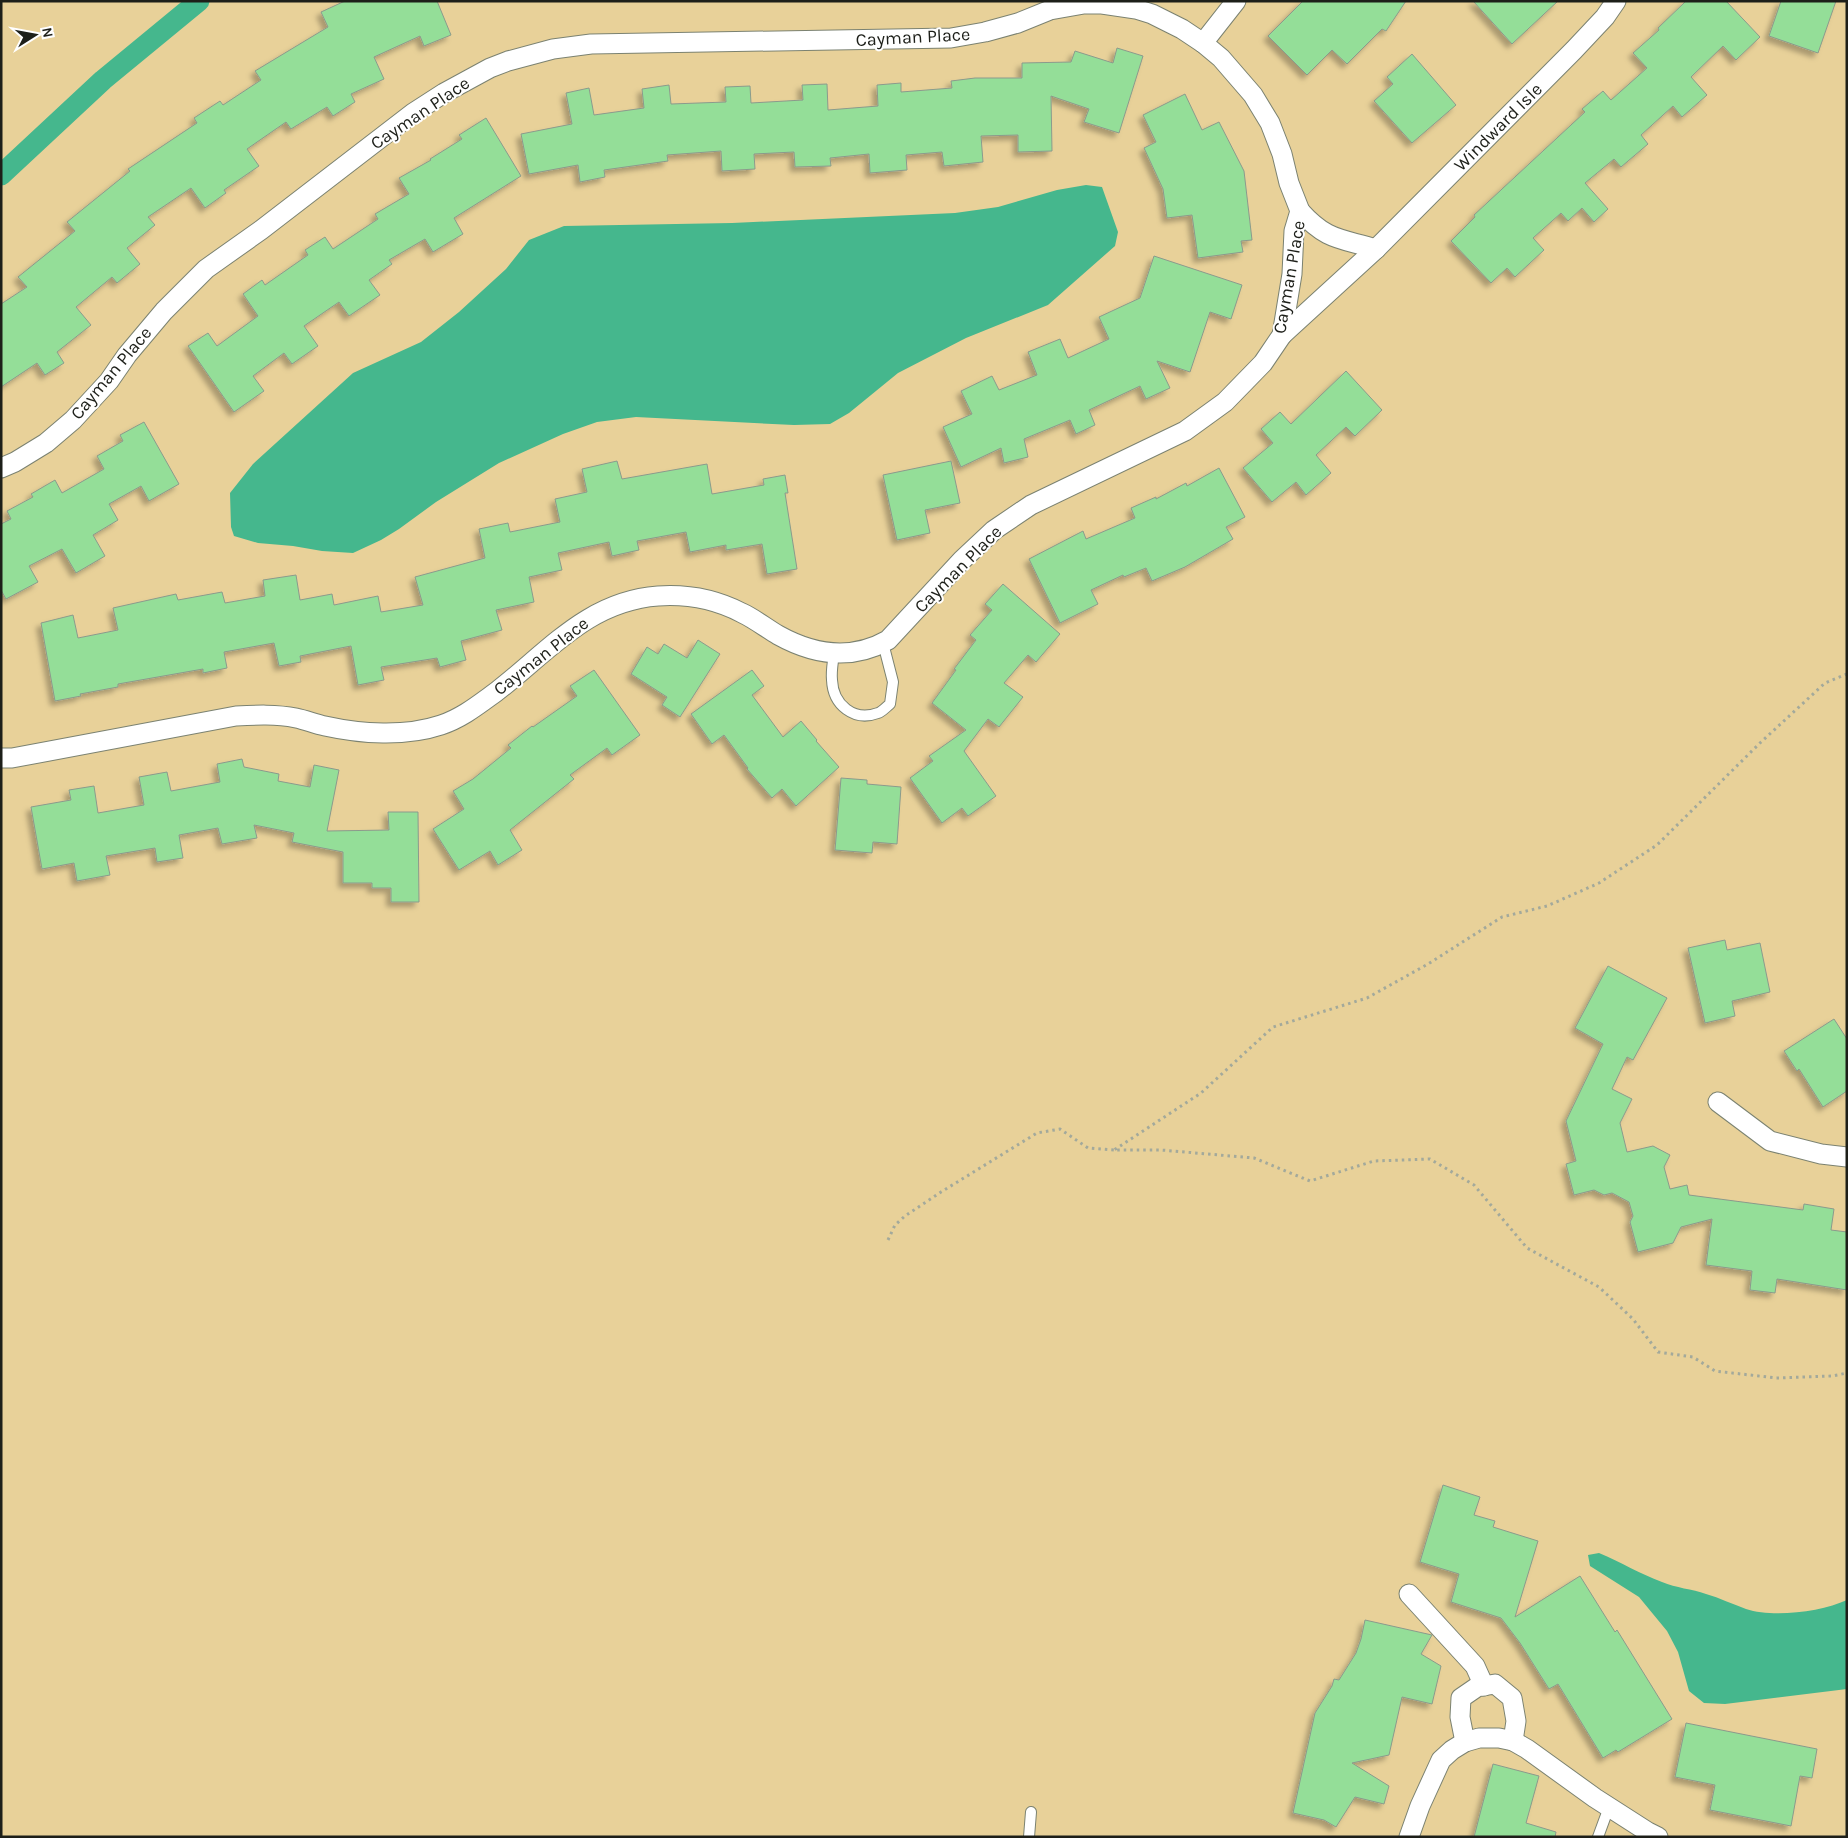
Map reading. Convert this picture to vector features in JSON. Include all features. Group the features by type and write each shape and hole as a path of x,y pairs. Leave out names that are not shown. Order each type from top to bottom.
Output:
{"street":[{"path":"1203,43 1236,1"},
{"name":"Windward Isle","path":"1282,335 1376,249 1574,50 1605,17 1616,1"},
{"name":"Cayman Place","path":"1,468 16,462 46,443 73,420 109,381 127,355 164,311 206,269 261,230 413,113 444,93 490,68 508,61 553,49 590,44 951,38 985,32 1018,23 1050,10 1084,4 1119,6 1152,14 1182,28 1203,43 1232,69 1253,95 1270,123 1300,211 1294,231 1292,274 1282,335 1263,363 1225,402 1185,431 1031,505 994,530 962,560 902,626 875,648 860,653 834,653 796,644 744,613 711,601 676,596 642,598 625,602 592,615 578,624 514,678 472,710 441,725 393,732 359,732 325,726 296,718 266,715 236,716 12,758 1,758"},
{"path":"1300,211 1324,233 1338,239 1376,249"},
{"path":"1718,1102 1770,1141 1821,1154 1847,1157"},
{"path":"1409,1594 1475,1666 1484,1686"},
{"path":"1465,1742 1460,1717 1461,1698 1477,1687 1495,1684 1512,1698 1516,1721 1513,1741"},
{"path":"1409,1837 1420,1806 1441,1760 1465,1742 1480,1738 1499,1738 1513,1741 1609,1807 1658,1837"}],"lane":[{"path":"834,653 832,681 836,698 846,711 862,716 879,713 890,704 893,682 883,643"},
{"path":"1598,1837 1609,1807"},
{"path":"1029,1837 1031,1812"}],"path":[{"path":"1114,1150 1201,1093 1273,1027 1367,998 1428,964 1502,917 1547,906 1599,882 1657,846 1760,743 1825,683 1847,674"},
{"path":"888,1240 895,1224 905,1216 1037,1133 1060,1130 1088,1148 1161,1150 1254,1158 1310,1181 1374,1161 1430,1159 1474,1185 1526,1248 1599,1287 1633,1319 1658,1352 1693,1358 1715,1371 1767,1377 1832,1376 1847,1373"}],"shaded area":[{"path":"1,1 1847,1 1847,1837 1,1837"},
{"path":"1086,185 1102,187 1118,232 1115,246 1048,305 966,338 898,373 849,413 830,424 794,425 636,417 597,422 563,434 499,463 436,502 399,529 353,553 258,543 234,536 231,527 230,493 253,464 353,373 421,342 459,312 506,269 529,240 564,226 732,223 955,213 998,207 1057,190"},
{"path":"1599,1553 1667,1584 1701,1592 1757,1612 1797,1612 1824,1608 1847,1600 1847,1689 1725,1704 1704,1703 1689,1691 1678,1652 1667,1631 1639,1597 1590,1566 1588,1555"}],"building":[{"path":"345,1 437,1 451,35 424,46 420,36 374,57 384,79 351,94 355,102 333,116 327,107 291,129 286,122 247,149 259,166 224,190 226,193 205,208 191,188 148,217 155,225 127,248 140,264 117,283 112,277 76,307 91,325 57,352 64,363 45,375 37,363 1,387 1,304 27,287 18,277 75,231 67,222 130,171 128,169 197,123 194,118 220,101 223,105 261,80 255,71 328,27 321,12"},
{"path":"1303,1 1406,1 1386,31 1382,29 1347,64 1332,50 1307,75 1268,36"},
{"path":"1473,1 1558,1 1512,44"},
{"path":"1686,1 1726,1 1760,37 1736,60 1723,46 1691,77 1707,95 1682,117 1673,106 1641,135 1648,144 1621,167 1614,159 1585,183 1608,209 1594,222 1582,208 1568,221 1561,213 1533,238 1544,250 1515,277 1507,268 1491,283 1451,241 1475,217 1474,215 1585,112 1582,109 1603,91 1611,100 1647,68 1633,53 1659,30 1658,28"},
{"path":"1781,1 1836,1 1818,53 1769,36"},
{"path":"1117,48 1143,56 1119,133 1084,122 1089,109 1051,96 1052,151 1018,152 1018,135 981,136 983,162 944,166 942,152 906,155 907,170 870,173 869,154 830,158 831,166 795,167 794,152 754,154 755,169 722,171 721,151 667,155 668,161 604,170 605,177 580,182 578,165 529,174 521,134 572,124 566,93 589,88 594,115 644,108 642,89 669,85 671,104 726,102 725,87 750,86 751,103 803,100 802,85 827,84 828,110 878,106 877,85 901,83 901,92 952,88 951,81 975,78 1022,78 1022,63 1071,62 1075,51 1113,63"},
{"path":"1412,54 1456,105 1412,143 1374,101 1393,84 1387,77"},
{"path":"1185,94 1202,130 1219,122 1244,171 1252,240 1241,241 1243,252 1198,258 1192,215 1167,218 1163,189 1144,148 1156,142 1143,115"},
{"path":"486,118 521,176 454,218 463,234 433,252 425,239 389,260 392,264 369,280 380,295 349,316 339,302 304,326 318,346 292,364 284,353 253,376 264,391 234,412 188,346 208,333 217,346 258,316 243,294 262,280 265,285 308,255 305,250 325,237 333,249 378,219 375,214 409,194 399,178 431,160 462,139 459,135"},
{"path":"1154,256 1242,285 1231,319 1210,312 1190,372 1157,361 1170,388 1146,399 1140,386 1089,410 1095,425 1076,434 1070,420 1024,439 1028,457 1004,463 1001,448 961,467 943,427 972,414 961,391 992,376 999,390 1037,375 1028,352 1060,339 1068,358 1109,339 1099,317 1140,298"},
{"path":"1346,371 1382,410 1355,436 1346,427 1316,455 1331,473 1306,495 1296,482 1272,502 1243,468 1273,443 1261,429 1280,412 1291,424"},
{"path":"144,422 179,484 149,501 141,486 109,504 118,520 93,535 105,556 76,573 62,549 29,566 38,582 6,599 1,590 1,524 11,519 7,511 33,497 31,494 55,480 62,493 104,469 97,456 123,441 120,435"},
{"path":"617,461 622,479 707,464 712,494 764,485 763,479 785,475 788,493 785,493 797,569 767,574 762,544 726,550 726,545 690,552 686,532 637,541 639,550 612,556 609,542 558,553 562,570 529,577 534,602 496,610 502,630 461,641 466,660 440,667 437,658 381,667 384,680 358,685 351,646 300,656 301,662 279,666 274,643 224,652 227,668 203,673 203,669 118,684 118,687 55,701 41,623 73,615 78,638 118,630 113,608 176,594 178,600 222,592 225,603 265,596 263,580 296,575 300,600 332,594 334,605 378,596 381,612 423,605 415,577 485,558 479,529 508,523 510,532 560,522 555,499 587,492 582,469"},
{"path":"951,461 960,503 925,510 930,533 897,540 883,475"},
{"path":"1219,468 1245,517 1226,527 1233,539 1185,567 1152,581 1146,568 1124,577 1123,575 1091,590 1098,604 1060,623 1029,559 1083,531 1086,539 1135,518 1131,508 1156,497 1156,499 1186,483 1187,486"},
{"path":"1003,584 1060,634 1036,662 1028,655 1004,683 1023,697 999,727 988,719 964,751 996,796 968,816 962,808 942,823 910,778 933,761 929,756 966,730 932,703 976,640 970,635 992,610 985,604"},
{"path":"698,640 720,654 680,717 662,705 667,697 631,674 647,647 658,654 664,644 687,658"},
{"path":"594,670 640,735 612,755 607,748 570,775 574,779 510,830 522,850 498,865 490,851 459,870 433,829 464,809 453,791 473,779 511,748 508,745 532,726 577,696 570,686"},
{"path":"752,670 764,686 752,695 783,737 801,721 839,767 796,806 782,789 772,798 747,769 724,735 712,744 691,714"},
{"path":"242,759 244,767 279,774 278,781 310,787 314,765 339,770 327,831 389,830 388,812 418,812 419,902 391,902 391,888 372,888 372,883 343,883 343,852 292,842 294,833 254,825 257,838 222,844 218,828 179,835 183,858 157,862 155,848 106,856 110,875 77,881 74,863 42,869 31,807 71,800 69,790 94,786 98,813 144,805 139,777 167,772 171,791 220,782 217,764"},
{"path":"841,778 867,780 867,784 901,787 897,844 873,842 872,853 835,850"},
{"path":"1725,940 1727,950 1760,943 1770,992 1732,1001 1735,1016 1705,1023 1688,948"},
{"path":"1608,966 1667,998 1633,1060 1627,1057 1612,1089 1632,1099 1620,1123 1627,1152 1653,1146 1670,1155 1664,1167 1670,1189 1687,1185 1689,1195 1803,1210 1804,1204 1834,1209 1831,1230 1847,1232 1847,1290 1777,1279 1775,1293 1750,1290 1752,1271 1706,1265 1712,1219 1681,1227 1673,1243 1638,1252 1630,1222 1633,1216 1629,1202 1612,1193 1604,1195 1594,1190 1574,1195 1566,1164 1576,1161 1566,1121 1603,1044 1575,1028"},
{"path":"1834,1019 1847,1039 1847,1091 1823,1107 1799,1069 1797,1071 1784,1051"},
{"path":"1443,1485 1480,1497 1474,1515 1495,1521 1493,1527 1538,1541 1515,1617 1580,1576 1615,1632 1617,1630 1672,1719 1618,1752 1616,1750 1603,1758 1558,1684 1549,1689 1520,1643 1501,1618 1451,1602 1459,1574 1420,1562"},
{"path":"1365,1620 1432,1635 1421,1654 1441,1666 1432,1704 1402,1697 1389,1755 1352,1763 1389,1786 1384,1804 1355,1797 1336,1827 1324,1820 1293,1813 1315,1713 1332,1686 1334,1679 1339,1680 1356,1653"},
{"path":"1686,1723 1817,1749 1812,1778 1800,1776 1791,1826 1710,1810 1715,1785 1675,1777"},
{"path":"1493,1764 1539,1776 1526,1823 1556,1832 1555,1837 1474,1837"}],"waterway":[{"path":"1,175 103,80 199,1"}]}
